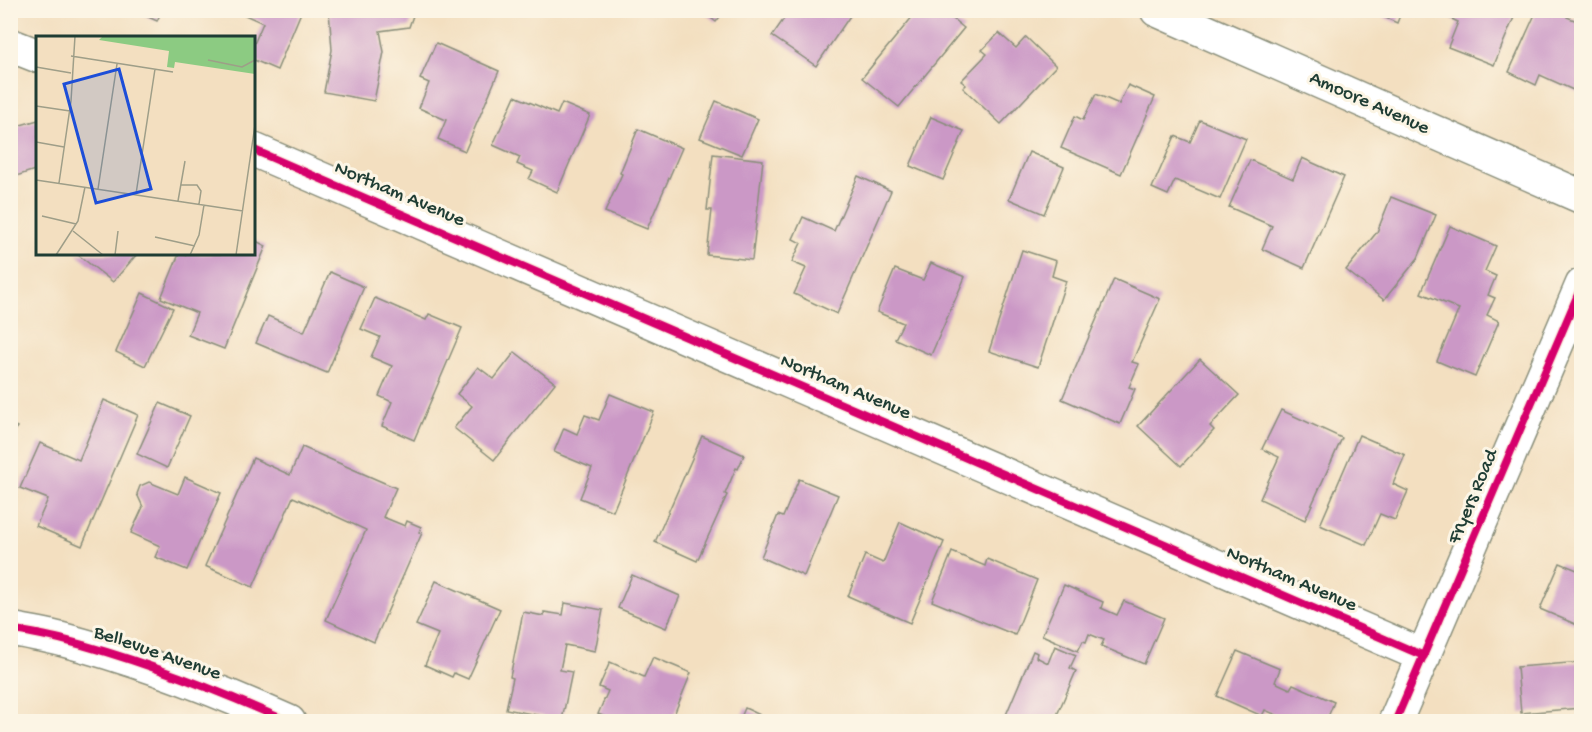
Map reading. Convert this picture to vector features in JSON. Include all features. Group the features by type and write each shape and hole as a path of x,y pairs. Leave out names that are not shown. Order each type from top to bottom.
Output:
{"street":[{"name":"Amoore Avenue","path":"1157,10 1581,197"},
{"path":"10,45 36,55"},
{"name":"Northam Avenue","path":"255,150 1424,656"},
{"name":"Fryers Road","path":"1395,722 1581,285"},
{"name":"Bellevue Avenue","path":"10,629 58,638 133,660 235,698 289,722"}],"building":[{"path":"133,10 162,10 157,21"},
{"path":"234,10 302,10 277,70 255,60 255,42 263,23"},
{"path":"329,10 415,10 409,27 380,31 384,52 374,101 324,92 332,50"},
{"path":"701,10 725,10 716,22"},
{"path":"790,10 854,10 816,66 772,36"},
{"path":"918,10 942,10 964,28 899,107 862,78"},
{"path":"1368,10 1402,10 1397,23"},
{"path":"1444,10 1517,10 1494,65 1448,47 1458,22 1443,15"},
{"path":"1537,10 1569,10 1567,17 1582,23 1582,94 1540,75 1536,85 1509,72"},
{"path":"999,33 1016,48 1026,37 1056,66 1001,124 963,88 966,85 961,81 987,54 982,50"},
{"path":"436,43 499,71 465,151 438,139 446,120 419,108 429,83 420,79"},
{"path":"1128,85 1155,97 1121,174 1061,148 1075,116 1083,120 1096,94 1119,104"},
{"path":"515,96 557,114 562,103 590,115 557,192 529,179 533,171 517,164 520,157 493,145"},
{"path":"716,101 758,119 742,155 700,138"},
{"path":"931,117 964,131 943,180 910,166"},
{"path":"1200,120 1246,139 1220,199 1175,180 1168,195 1152,188 1175,136 1190,142"},
{"path":"36,121 36,170 10,178 10,128"},
{"path":"638,129 682,148 647,229 605,212"},
{"path":"1029,152 1064,167 1044,214 1009,199"},
{"path":"713,154 763,160 752,260 707,255 712,210 707,210"},
{"path":"1302,158 1344,177 1304,268 1262,249 1272,226 1229,207 1250,160 1293,179"},
{"path":"858,176 891,191 837,314 794,294 806,268 792,262 801,243 793,239 803,217 834,231"},
{"path":"1391,197 1436,215 1418,258 1384,300 1346,270 1377,232"},
{"path":"1450,226 1496,246 1485,271 1496,276 1488,295 1495,298 1487,315 1499,321 1475,377 1437,361 1459,309 1421,293"},
{"path":"255,240 266,246 224,349 188,335 197,313 161,298 179,255 255,255"},
{"path":"1022,250 1056,261 1052,276 1066,281 1038,367 989,351"},
{"path":"78,255 136,255 113,282"},
{"path":"931,263 965,277 931,355 895,339 903,323 877,312 895,269 923,280"},
{"path":"330,272 364,287 327,373 256,343 268,316 304,332"},
{"path":"1114,279 1160,299 1132,362 1139,364 1129,387 1135,389 1120,424 1062,399"},
{"path":"142,293 173,308 145,366 116,352"},
{"path":"375,298 426,320 429,314 462,328 414,440 382,426 392,402 379,396 392,366 371,357 380,337 361,329"},
{"path":"515,352 555,383 494,460 454,428 472,406 457,394 478,367 494,379"},
{"path":"1200,359 1239,395 1210,426 1214,430 1181,466 1138,426"},
{"path":"610,394 654,412 613,511 580,498 592,468 554,452 564,428 577,434 585,415 599,420"},
{"path":"104,400 138,415 82,546 36,526 48,499 20,488 40,443 79,460"},
{"path":"160,403 190,416 167,468 137,454"},
{"path":"1281,410 1342,438 1305,520 1260,499 1279,457 1262,449"},
{"path":"10,424 17,427 10,443"},
{"path":"1359,435 1405,455 1393,484 1408,491 1395,520 1380,514 1366,545 1320,525"},
{"path":"702,436 744,455 738,469 736,468 725,494 727,495 697,561 655,542"},
{"path":"302,447 396,488 383,517 405,526 407,521 421,527 419,532 422,533 374,642 326,620 366,530 329,513 293,497 253,587 205,566 253,458 290,475"},
{"path":"185,477 221,493 187,570 155,557 160,546 131,533 143,507 137,494 140,486 149,482 178,494"},
{"path":"799,479 838,495 804,576 761,557 778,515 783,517"},
{"path":"900,522 944,542 910,623 848,596 865,555 883,563"},
{"path":"952,552 985,566 987,559 1037,580 1015,635 932,601"},
{"path":"1560,563 1582,572 1582,627 1540,609"},
{"path":"632,575 680,596 666,628 618,608"},
{"path":"436,581 500,609 468,679 454,673 452,677 425,665 438,634 416,625"},
{"path":"1064,585 1103,602 1101,608 1117,615 1124,601 1164,618 1144,664 1101,646 1104,640 1089,634 1086,642 1083,641 1078,651 1042,635"},
{"path":"565,603 603,610 595,651 565,645 560,670 572,672 562,720 506,709 523,612 544,616 544,612 563,615"},
{"path":"1055,646 1076,655 1070,668 1076,671 1054,722 1003,722 1033,651 1037,653 1036,657 1048,663"},
{"path":"1237,651 1280,669 1275,682 1290,689 1293,684 1334,702 1326,722 1277,722 1279,716 1265,710 1262,716 1217,696"},
{"path":"653,657 691,673 671,722 609,722 610,719 598,714 608,691 599,687 610,662 644,677"},
{"path":"1582,662 1582,708 1521,713 1517,667"},
{"path":"745,708 775,722 739,722"},
{"path":"84,715 99,721 99,722 81,722"}],"cycle path":[{"path":"255,150 1424,656"},
{"path":"1395,722 1582,285"},
{"path":"10,629 60,639 148,665 289,722"}]}
